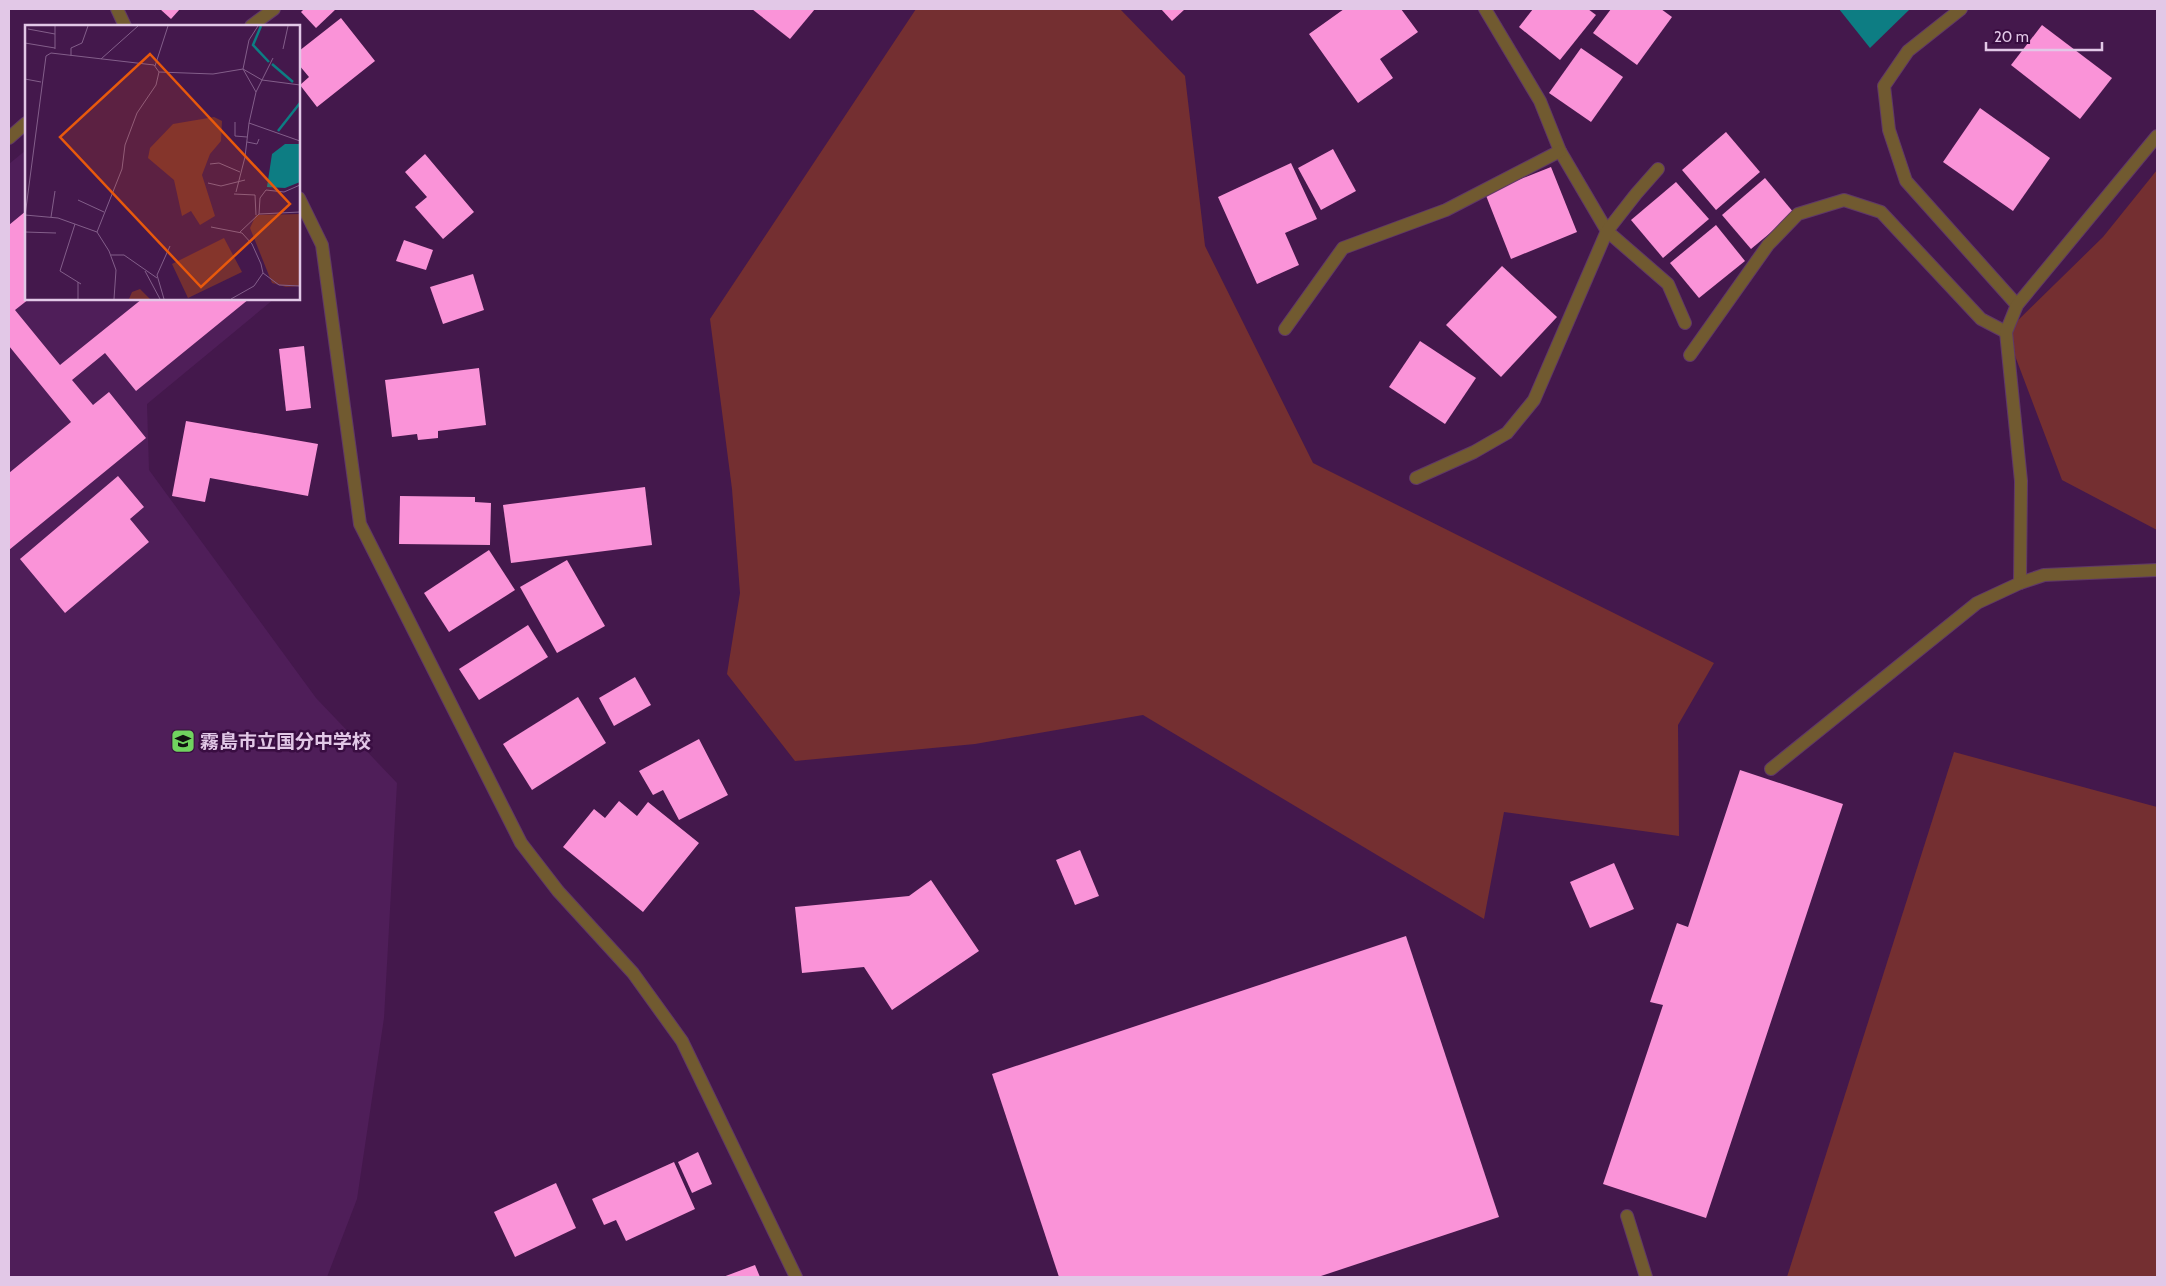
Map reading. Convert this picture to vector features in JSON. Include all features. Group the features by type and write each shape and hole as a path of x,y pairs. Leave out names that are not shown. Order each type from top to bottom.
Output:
{"street":[{"path":"117,9 125,25"},
{"path":"253,25 274,9"},
{"path":"1485,9 1540,101 1560,151 1607,231 1668,284 1685,323"},
{"path":"1961,9 1908,50 1884,86 1889,130 1906,180 2017,305"},
{"path":"9,138 25,124"},
{"path":"2020,582 2021,481 2006,332 2017,305 2157,136"},
{"path":"1285,329 1343,248 1446,210 1560,151"},
{"path":"1416,478 1474,452 1507,433 1534,400 1607,231 1658,169"},
{"path":"300,200 322,245 360,524 521,843 558,891 633,973 682,1042 796,1277"},
{"path":"1690,355 1768,245 1798,214 1844,200 1882,212 1981,318 2006,332"},
{"path":"1772,769 1948,624 1977,603 2020,582 2044,575 2157,570"},
{"path":"1627,1216 1646,1277"}],"shaded area":[{"path":"916,9 1120,9 1185,76 1205,246 1313,463 1714,663 1678,725 1679,836 1504,812 1484,919 1143,715 975,744 795,761 727,674 740,593 732,489 710,319"},
{"path":"1839,9 1910,9 1870,48"},
{"name":"霧島市立国分中学校","path":"25,151 25,300 273,300 147,404 149,470 316,698 397,783 384,1018 357,1199 327,1277 9,1277 9,164"},
{"path":"2157,170 2157,530 2062,480 2006,332 2103,237"},
{"path":"1954,752 2157,807 2157,1277 1787,1277"}],"building":[{"path":"160,9 180,9 171,19"},
{"path":"304,9 336,9 316,28 301,12"},
{"path":"752,9 815,9 790,39"},
{"path":"1161,9 1185,9 1172,21"},
{"path":"1344,9 1401,9 1418,32 1380,59 1393,78 1358,103 1309,34"},
{"path":"1533,9 1588,9 1596,15 1560,60 1519,27"},
{"path":"1611,9 1661,9 1672,17 1637,65 1593,33"},
{"path":"341,18 375,61 317,107 300,85 309,77 300,66 300,50"},
{"path":"2042,25 2112,78 2080,119 2011,65"},
{"path":"1581,48 1623,77 1591,122 1549,93"},
{"path":"1980,108 2050,158 2013,211 1943,162"},
{"path":"1726,132 1760,172 1716,210 1682,170"},
{"path":"1333,149 1356,191 1321,210 1298,168"},
{"path":"425,154 474,212 443,239 415,207 427,197 405,172"},
{"path":"1291,163 1317,219 1285,233 1299,265 1257,284 1218,197"},
{"path":"1551,167 1577,232 1511,259 1485,193"},
{"path":"1765,178 1794,213 1751,249 1722,215"},
{"path":"1676,182 1709,219 1663,258 1631,220"},
{"path":"25,212 25,300 28,300 15,310 60,365 141,300 248,300 136,391 105,353 72,380 93,405 109,392 146,438 9,550 9,473 71,422 9,346 9,225"},
{"path":"1716,225 1745,261 1699,298 1670,263"},
{"path":"404,240 433,250 426,270 396,261"},
{"path":"1502,266 1557,317 1501,377 1446,325"},
{"path":"473,274 484,310 443,324 430,287"},
{"path":"1420,341 1476,378 1445,424 1389,387"},
{"path":"304,346 311,408 286,411 279,349"},
{"path":"479,368 486,425 438,431 438,438 418,440 417,434 392,437 385,380"},
{"path":"186,421 318,444 308,496 210,478 205,502 172,496"},
{"path":"118,476 144,507 130,519 149,542 65,613 20,559"},
{"path":"645,487 652,545 511,563 503,505"},
{"path":"400,496 475,497 475,502 491,503 490,545 399,544"},
{"path":"489,550 515,590 449,632 424,593"},
{"path":"567,560 605,626 557,653 520,587"},
{"path":"528,625 548,657 479,700 459,669"},
{"path":"635,677 651,705 614,726 599,698"},
{"path":"578,697 606,743 532,790 503,744"},
{"path":"699,739 728,795 679,820 663,790 653,795 639,771"},
{"path":"1740,770 1843,804 1706,1218 1603,1184 1663,1005 1650,1002 1677,923 1688,927"},
{"path":"619,801 637,816 648,802 699,843 643,912 563,847 594,809 605,818"},
{"path":"1080,850 1099,896 1075,905 1056,860"},
{"path":"1614,863 1634,909 1590,928 1570,882"},
{"path":"931,880 979,951 892,1010 864,967 802,973 795,907 909,896"},
{"path":"1406,936 1499,1217 1318,1277 1059,1277 992,1074"},
{"path":"698,1152 712,1184 692,1193 678,1162"},
{"path":"674,1162 695,1209 626,1241 616,1220 604,1225 592,1199"},
{"path":"556,1183 576,1228 515,1257 494,1212"},
{"path":"755,1265 760,1277 723,1277"}],"place":[{"name":"霧島市立国分中学校","path":"183,741"}]}
